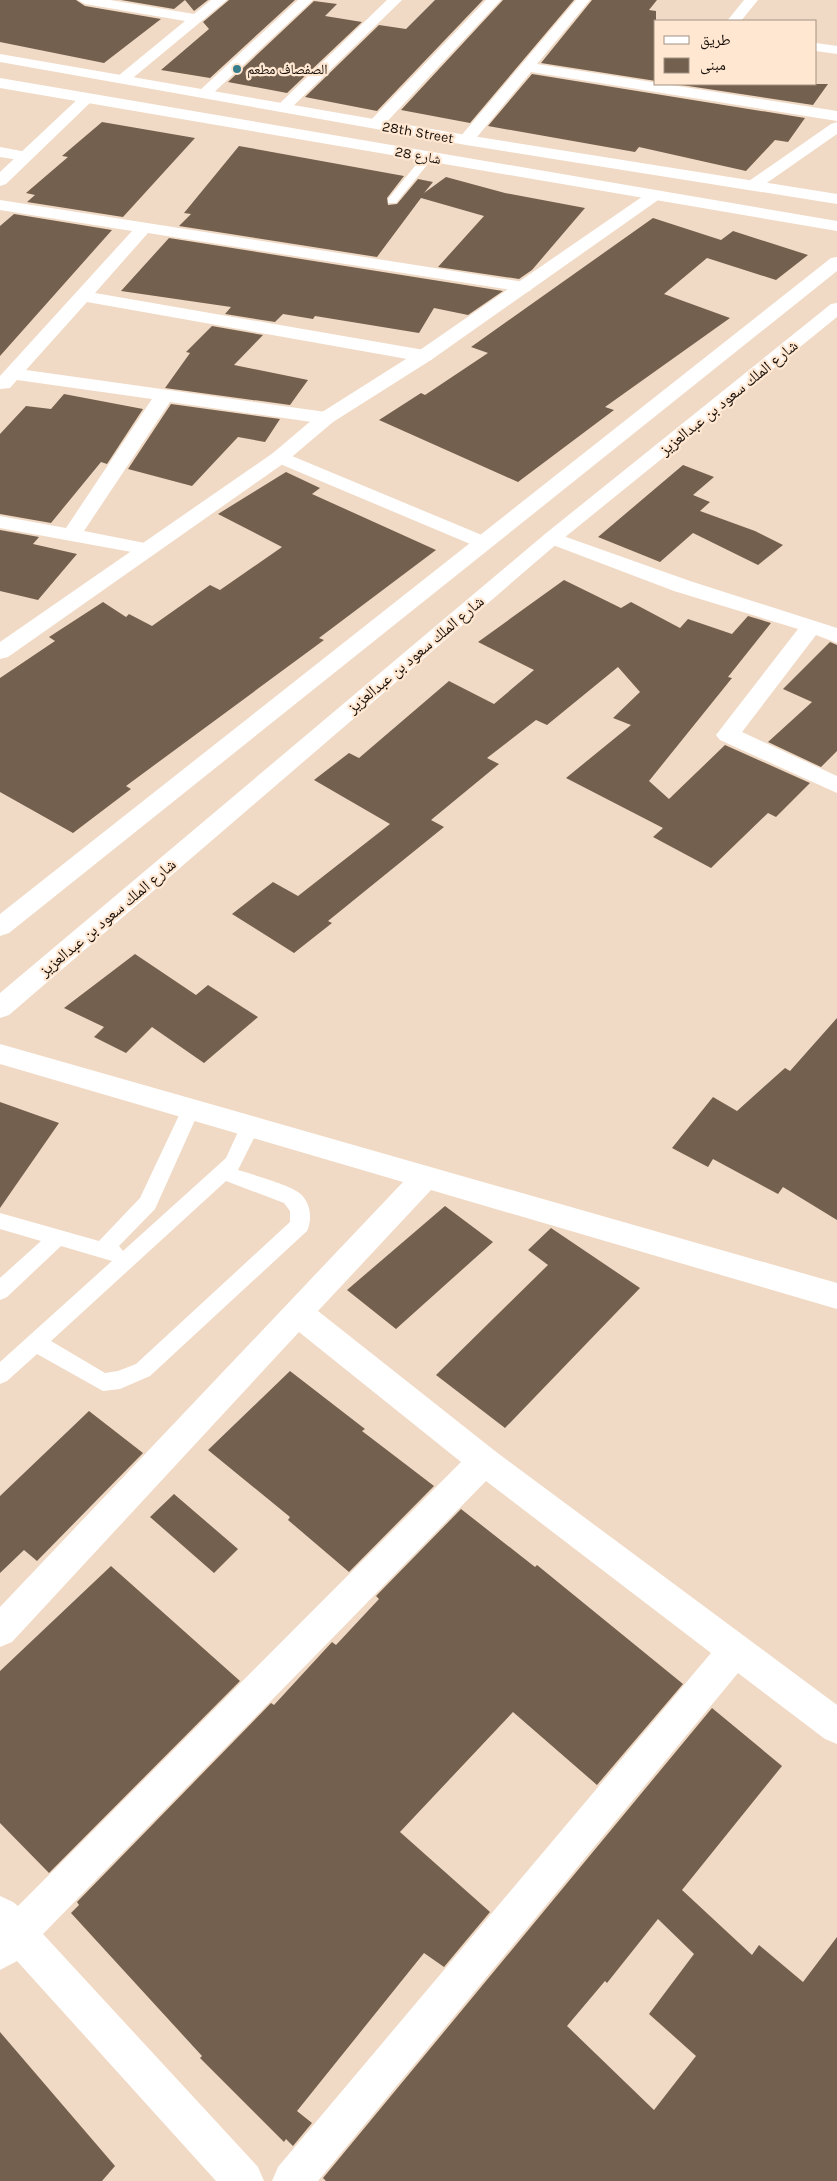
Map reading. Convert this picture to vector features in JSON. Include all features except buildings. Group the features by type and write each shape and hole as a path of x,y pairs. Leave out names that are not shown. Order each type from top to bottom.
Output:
{"street":[{"path":"85,0 196,19"},
{"path":"123,79 220,0"},
{"path":"204,94 306,0"},
{"path":"283,108 394,0"},
{"path":"376,124 494,0"},
{"path":"466,140 584,0"},
{"path":"735,20 751,0"},
{"path":"817,47 837,50"},
{"name":"28th Street","path":"0,58 466,140 837,199"},
{"path":"528,67 654,84"},
{"name":"شارع 28","path":"0,83 837,226"},
{"path":"665,85 837,116"},
{"path":"0,180 87,98"},
{"path":"752,186 837,127"},
{"path":"0,152 26,156"},
{"path":"625,191 664,186 687,188 837,213"},
{"path":"0,652 280,457 326,418 424,356 655,195"},
{"path":"0,205 524,287"},
{"path":"6,381 144,228"},
{"path":"0,927 482,542 837,262"},
{"path":"82,296 424,356"},
{"name":"شارع الملك سعود بن عبدالعزيز","path":"0,1008 552,538 837,308"},
{"path":"6,381 164,396 326,418"},
{"path":"71,535 164,396"},
{"path":"280,457 482,542"},
{"path":"0,522 148,549"},
{"path":"552,538 682,586 812,626 837,636"},
{"path":"812,626 728,735 837,785"},
{"path":"0,1054 837,1296"},
{"path":"0,1631 426,1176"},
{"path":"298,1313 484,1461 837,1727"},
{"path":"244,2181 6,1933 484,1461"},
{"path":"292,2181 735,1650"}],"lane":[{"path":"392,202 428,156"},
{"path":"103,1250 148,1203 191,1108"},
{"path":"0,1375 233,1163 250,1126"},
{"path":"36,1343 103,1382 120,1380 143,1370 300,1225 300,1209 291,1197 223,1172"},
{"path":"0,1221 130,1257"},
{"path":"0,1291 58,1237"}],"place":[{"name":"الصفصاف مطعم","path":"237,69"}]}
